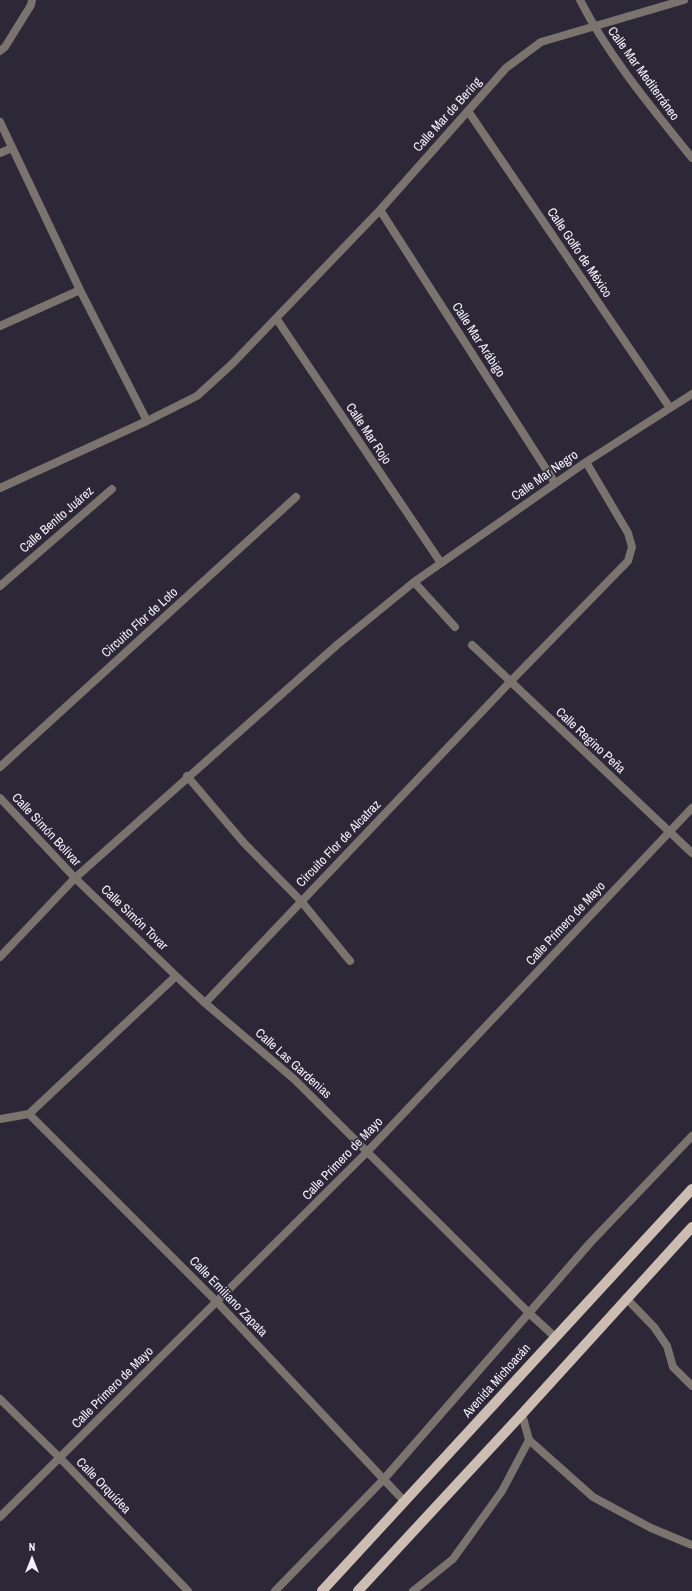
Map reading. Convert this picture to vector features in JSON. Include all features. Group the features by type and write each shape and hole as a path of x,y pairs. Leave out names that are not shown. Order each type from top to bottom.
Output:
{"main road":[{"name":"Avenida Michoacán","path":"322,1591 405,1502 554,1336 692,1189"},
{"path":"358,1591 692,1227"}],"street":[{"path":"0,51 5,47 24,17 32,0"},
{"name":"Calle Mar Mediterráneo","path":"580,0 593,27 650,106 692,158"},
{"name":"Calle Mar de Bering","path":"0,488 147,421 197,396 232,364 380,210 506,68 541,42 684,0"},
{"name":"Calle Golfo de México","path":"468,111 670,408"},
{"path":"0,122 80,290 147,421"},
{"path":"0,153 12,148"},
{"name":"Calle Mar Arábigo","path":"380,210 556,483"},
{"path":"0,326 80,290"},
{"name":"Calle Mar Rojo","path":"276,318 441,563"},
{"name":"Calle Mar Negro","path":"414,582 586,462 692,394"},
{"name":"Circuito Flor de Alcatraz","path":"188,776 244,843 301,901 628,561 632,547 628,533 586,462"},
{"name":"Calle Benito Juárez","path":"0,586 112,489"},
{"name":"Circuito Flor de Loto","path":"0,766 296,497"},
{"path":"0,956 75,878 338,644 414,582 455,627"},
{"name":"Calle Regino Peña","path":"472,645 692,853"},
{"name":"Calle Simón Bolívar","path":"0,798 75,878"},
{"name":"Calle Primero de Mayo","path":"0,1517 367,1152 692,808"},
{"name":"Calle Simón Tovar","path":"75,878 176,976"},
{"path":"205,1004 301,901 350,961"},
{"path":"0,1119 29,1114 176,976"},
{"name":"Calle Las Gardenias","path":"176,976 205,1004 294,1079 530,1314 554,1336"},
{"name":"Calle Emiliano Zapata","path":"29,1114 217,1302 405,1502"},
{"path":"274,1591 384,1479 530,1314 590,1243 692,1136"},
{"path":"626,1298 654,1327 667,1346 673,1367 692,1386"},
{"name":"Calle Orquídea","path":"0,1399 60,1458 188,1591"},
{"path":"522,1414 529,1440 593,1497 651,1528 692,1545"},
{"path":"413,1591 453,1559 502,1491 529,1440"}]}
